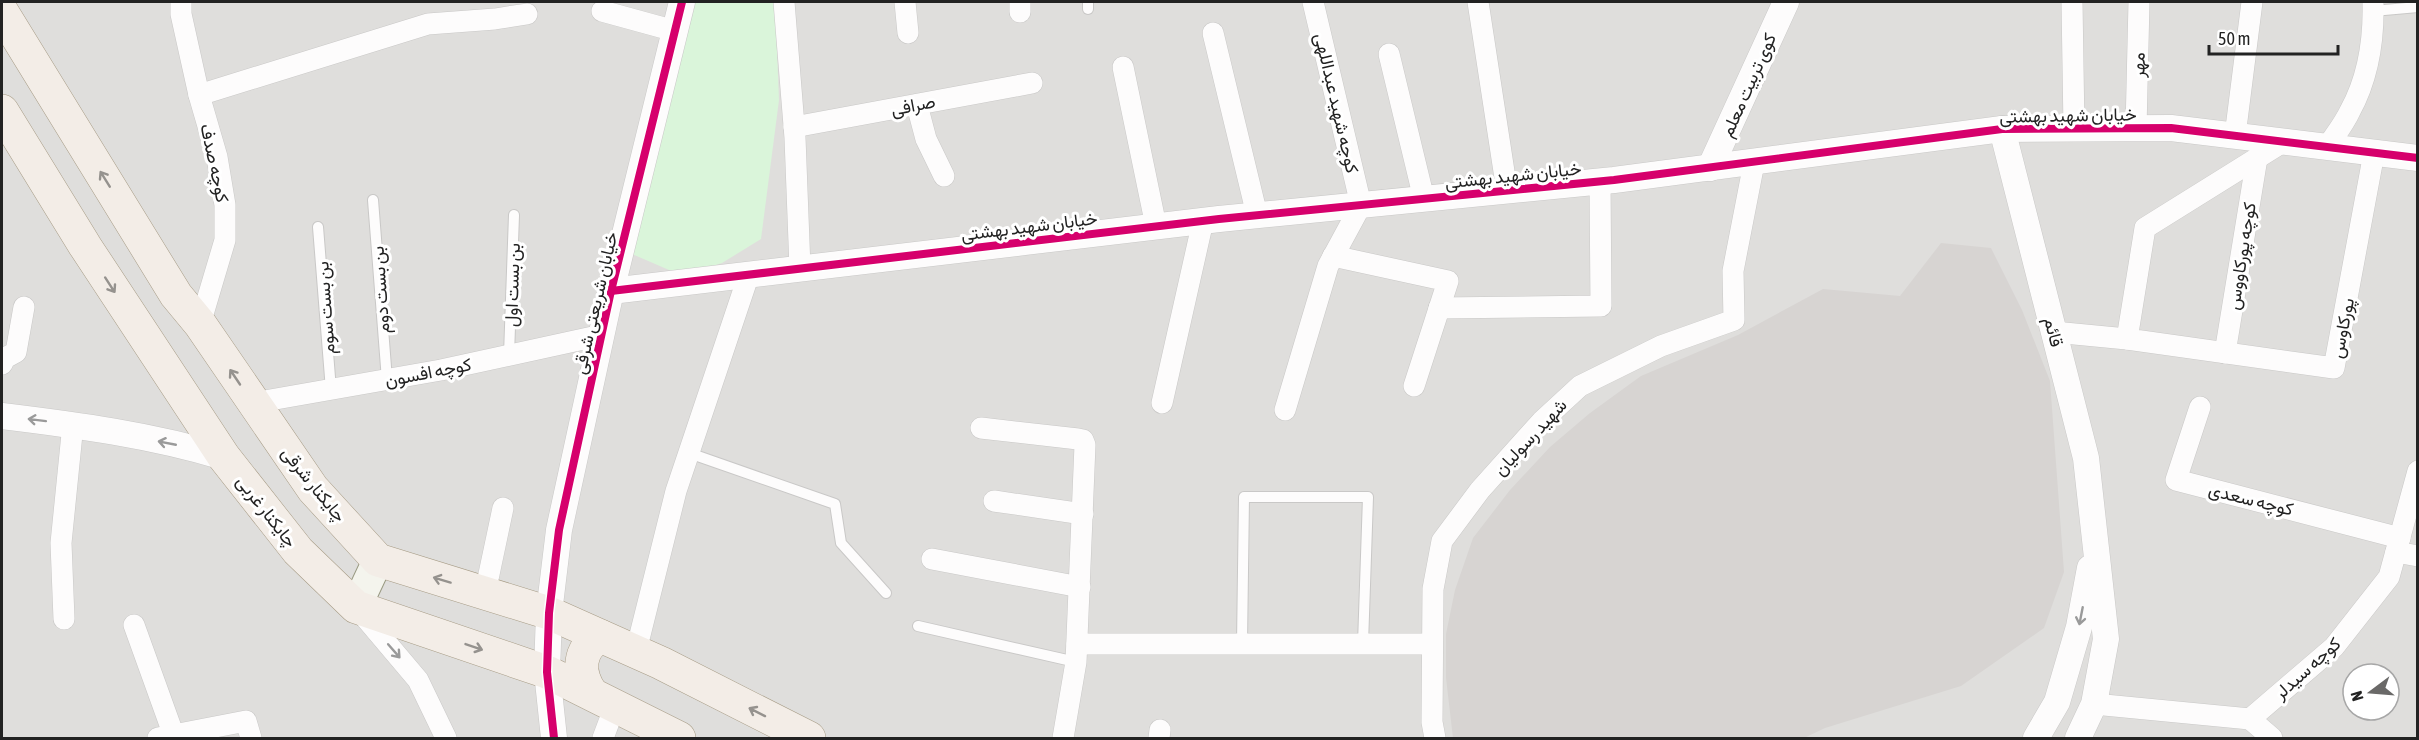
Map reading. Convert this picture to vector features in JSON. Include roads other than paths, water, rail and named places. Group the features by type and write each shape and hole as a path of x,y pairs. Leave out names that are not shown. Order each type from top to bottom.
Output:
{"main road":[{"name":"چایکنار شرقی","path":"2,12 176,295 200,324 313,489 378,560"},
{"name":"چایکنار غربی","path":"7,129 224,457 298,551 356,607 547,672 606,721 679,738"},
{"path":"85,246 91,232 101,221 115,217 129,218"},
{"path":"356,607 378,560 549,613 636,651 808,738"},
{"path":"600,636 590,642 583,654 581,666 582,676 606,721"}],"street":[{"name":"کوچه صدف","path":"181,2 181,14 199,95 217,157 225,204 225,240 200,324"},
{"name":"خیابان شریعتی شرقی","path":"547,672 549,613 559,530 611,291 682,2"},
{"path":"784,2 794,128 800,268"},
{"path":"905,2 908,33"},
{"name":"کوچه شهید عبداللهی","path":"1313,2 1361,205"},
{"path":"1478,2 1508,191"},
{"name":"کوی تربیت معلم","path":"1710,168 1786,2"},
{"path":"2072,2 2074,129"},
{"name":"مهر","path":"2136,129 2139,2"},
{"path":"2235,136 2252,2"},
{"path":"2327,147 2351,110 2367,65 2374,28 2373,6"},
{"path":"602,11 675,31"},
{"path":"199,95 428,24 527,14"},
{"path":"1213,33 1257,215"},
{"path":"1389,54 1424,199"},
{"path":"1123,67 1156,226"},
{"name":"صرافی","path":"794,128 1032,83"},
{"path":"916,105 926,139 944,176"},
{"name":"خیابان شهید بهشتی","path":"611,291 1156,226 1600,181 1754,163 2002,129 2171,129 2418,158"},
{"name":"قائم","path":"2002,129 2086,458 2096,538 2106,639 2094,704 2078,738"},
{"path":"2127,339 2145,228 2283,142"},
{"name":"پورکاوس","path":"2054,332 2127,339 2334,368 2374,153"},
{"name":"کوچه پورکاووس","path":"2225,353 2257,158"},
{"name":"شهید رسولیان","path":"1436,738 1432,722 1433,589 1442,541 1480,490 1542,421 1580,386 1661,346 1734,320 1733,271 1754,163"},
{"path":"1439,308 1601,306 1600,181"},
{"path":"1285,410 1328,266 1361,205"},
{"path":"1162,403 1203,221"},
{"path":"1334,256 1448,281 1414,386"},
{"path":"636,651 676,491 749,274"},
{"path":"2,364 5,358 16,352 24,307"},
{"name":"كوچه افسون","path":"253,404 387,380 602,335"},
{"name":"کوچه سعدی","path":"2200,407 2176,480 2398,545"},
{"path":"2,416 73,424 224,457"},
{"path":"64,619 61,543 73,424"},
{"path":"981,428 1083,440 1083,514 1077,653 1062,738"},
{"name":"کوچه سیدلر","path":"2250,719 2334,646 2389,577 2418,471"},
{"path":"994,501 1083,514"},
{"path":"485,593 503,508"},
{"path":"2036,738 2057,702 2079,627 2096,538"},
{"path":"2398,545 2418,556"},
{"path":"932,560 1080,587"},
{"path":"356,607 418,680 446,738"},
{"path":"134,625 166,737 246,722 251,738"},
{"path":"1077,653 1242,644 1432,644"},
{"path":"547,672 554,738"},
{"path":"2094,704 2250,719 2272,738"}],"lane":[{"path":"2373,6 2418,7"},
{"name":"بن بست دوم","path":"374,200 387,380"},
{"name":"بن بست اول","path":"509,355 514,215"},
{"name":"بن بست سوم","path":"318,227 331,390"},
{"path":"689,453 835,504 841,543 886,593"},
{"path":"1242,644 1244,497 1368,496 1363,644"},
{"path":"918,626 1077,653"}]}
